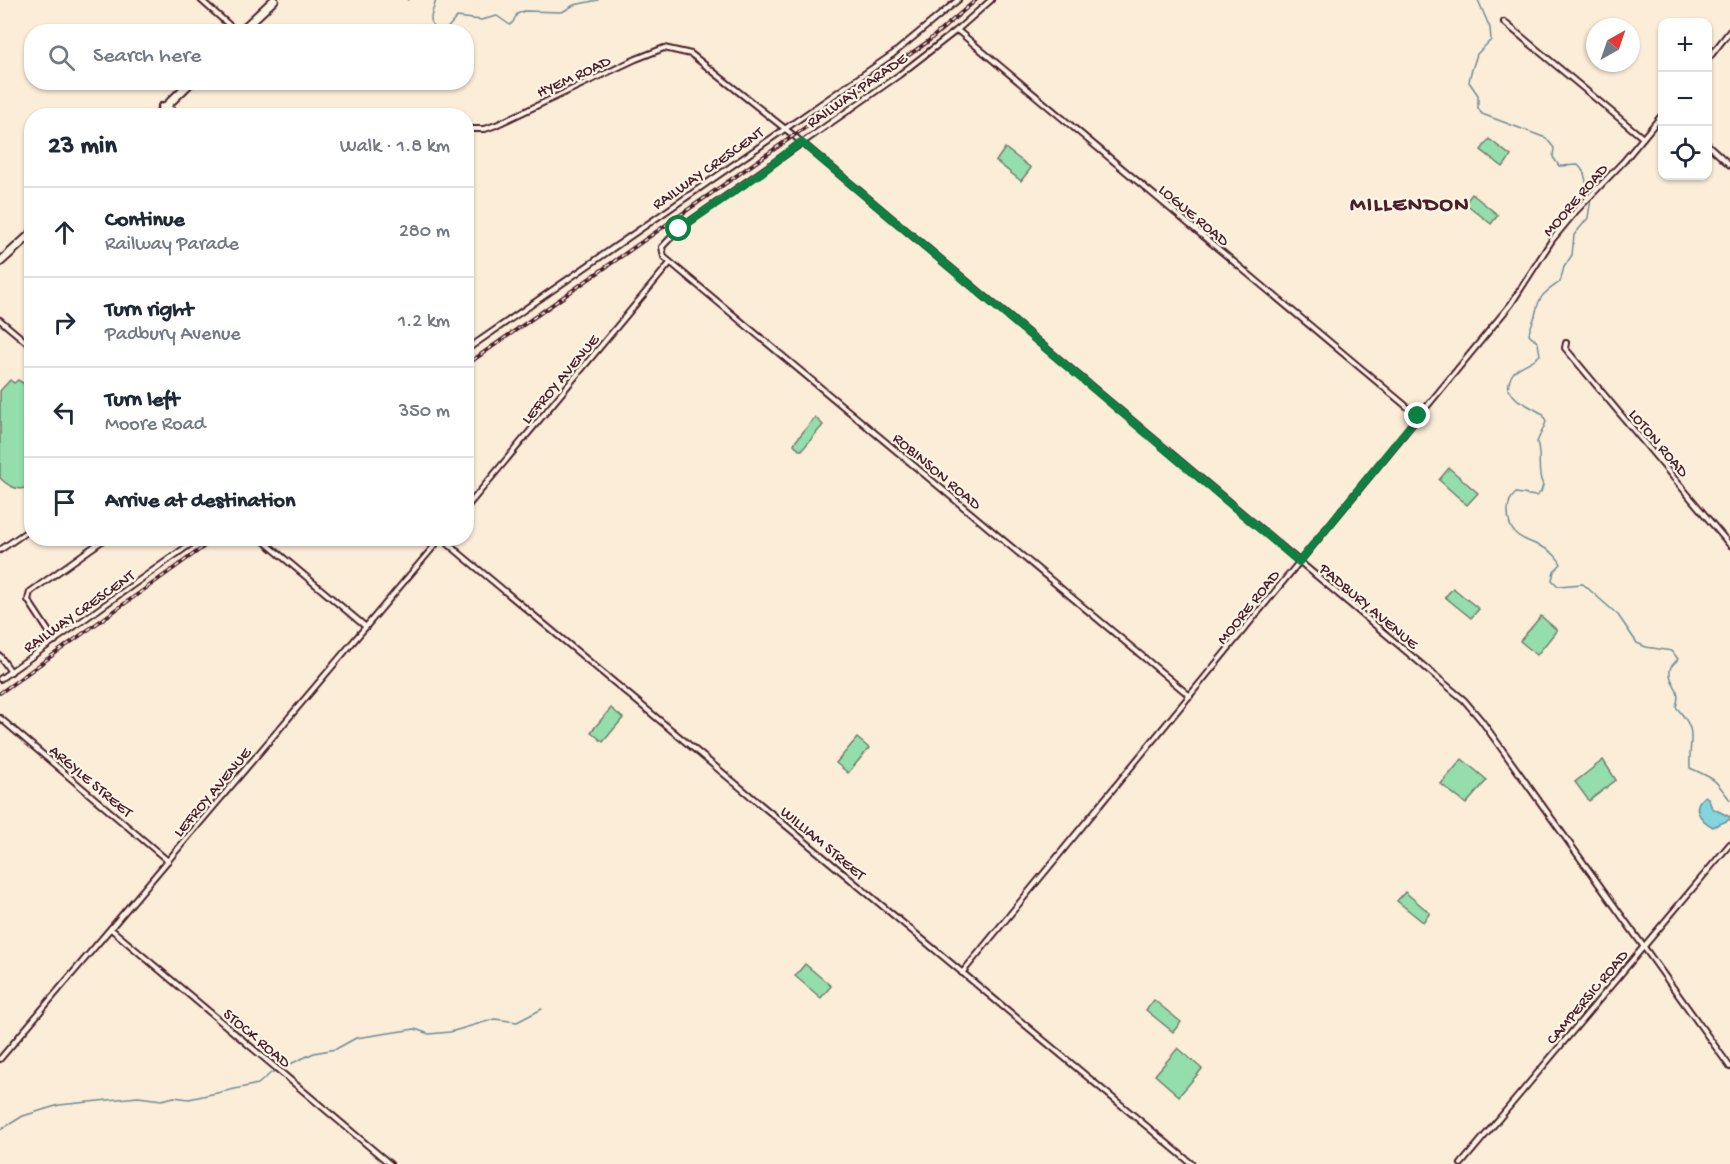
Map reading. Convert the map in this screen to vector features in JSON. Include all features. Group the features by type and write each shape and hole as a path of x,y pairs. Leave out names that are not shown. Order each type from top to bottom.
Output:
{"highway":[{"path":"247,24 274,0"},
{"path":"254,24 280,0"},
{"path":"164,106 179,90"},
{"path":"161,108 183,90"},
{"path":"0,256 24,234"},
{"path":"0,262 24,240"}],"street":[{"path":"201,0 229,24"},
{"name":"RAILWAY CRESCENT","path":"474,344 893,54 958,0"},
{"name":"RAILWAY PARADE","path":"670,263 664,257 662,247 667,240 801,142 899,75 991,0"},
{"path":"1504,22 1643,138"},
{"name":"LOGUE ROAD","path":"957,30 1418,416"},
{"path":"1712,53 1730,31"},
{"name":"HYEM ROAD","path":"474,129 485,129 496,125 664,48 691,54"},
{"name":"PADBURY AVENUE","path":"691,54 801,142 1470,707 1730,1067"},
{"path":"164,106 168,108"},
{"name":"MOORE ROAD","path":"962,973 1511,304 1552,240 1658,120"},
{"path":"1712,150 1730,165"},
{"name":"LEFROY AVENUE","path":"474,498 670,263"},
{"name":"ROBINSON ROAD","path":"670,263 1190,696"},
{"path":"0,320 24,340"},
{"name":"LOTON ROAD","path":"1572,354 1730,545"},
{"path":"0,550 24,534"},
{"path":"55,641 28,600 30,592 95,546"},
{"name":"RAILWAY CRESCENT","path":"0,680 188,546"},
{"path":"270,546 366,627"},
{"name":"LEFROY AVENUE","path":"0,1059 434,546"},
{"name":"WILLIAM STREET","path":"451,546 1192,1164"},
{"path":"0,656 11,672"},
{"name":"ARGYLE STREET","path":"0,718 168,861"},
{"name":"CAMPERSIC ROAD","path":"1461,1164 1730,844"},
{"name":"STOCK ROAD","path":"110,929 390,1164"}],"green space":[{"path":"1489,139 1511,156 1503,167 1481,150"},
{"path":"1005,148 1031,168 1021,181 996,161"},
{"path":"1472,194 1498,215 1491,224 1465,203"},
{"path":"10,380 14,383 18,380 24,384 23,489 11,486 0,478 0,391"},
{"path":"815,417 823,425 802,450 799,450 794,444"},
{"path":"1449,468 1478,493 1467,505 1439,480"},
{"path":"1453,588 1479,609 1471,618 1445,597"},
{"path":"1541,616 1557,630 1537,655 1520,641"},
{"path":"611,708 623,718 603,742 591,732"},
{"path":"857,738 869,748 848,773 836,763"},
{"path":"1462,759 1487,780 1466,804 1441,784"},
{"path":"1603,760 1616,780 1589,801 1575,782"},
{"path":"1405,892 1430,913 1423,922 1397,901"},
{"path":"805,964 831,986 821,998 795,976"},
{"path":"1154,1000 1181,1022 1173,1032 1146,1010"},
{"path":"1178,1048 1202,1069 1179,1096 1155,1075"}],"water":[{"path":"1705,796 1712,808 1730,817 1729,820 1713,827 1704,821 1698,813 1698,804"}],"waterway":[{"path":"432,24 432,12 436,0"},
{"path":"451,24 457,17 481,20 497,16 510,25 517,14 524,11 562,12 574,5 598,0"},
{"path":"1478,0 1490,28 1491,40 1477,54 1470,76 1469,82 1478,95 1478,108 1482,114 1546,138 1554,148 1553,157 1559,166 1578,165 1581,168 1589,194"},
{"path":"1591,198 1588,218 1574,235 1572,255 1564,267 1560,282 1546,292 1538,304 1529,334 1538,343 1540,355 1515,371 1509,382 1508,390 1518,400 1543,414 1546,422 1537,442 1543,485 1541,492 1536,496 1516,493 1508,507 1509,523 1514,532 1521,537 1555,555 1561,564 1554,571 1552,580 1558,586 1583,584 1618,615 1637,643 1646,647 1672,651 1678,659 1670,670 1671,679 1678,694 1676,707 1688,723 1691,736 1690,768 1714,780 1730,800"},
{"path":"0,1130 23,1116 59,1105 138,1097 162,1100 174,1097 189,1099 258,1084 271,1073 314,1053 336,1049 356,1038 415,1029 429,1034 450,1032 495,1019 517,1022 542,1009"}],"railway":[{"path":"474,359 926,43 976,0"},
{"path":"0,693 205,546"}],"district":[{"name":"MILLENDON","path":"1410,202"}],"route":[{"path":"679,229 761,173 801,142 1299,562 1418,416"}]}
